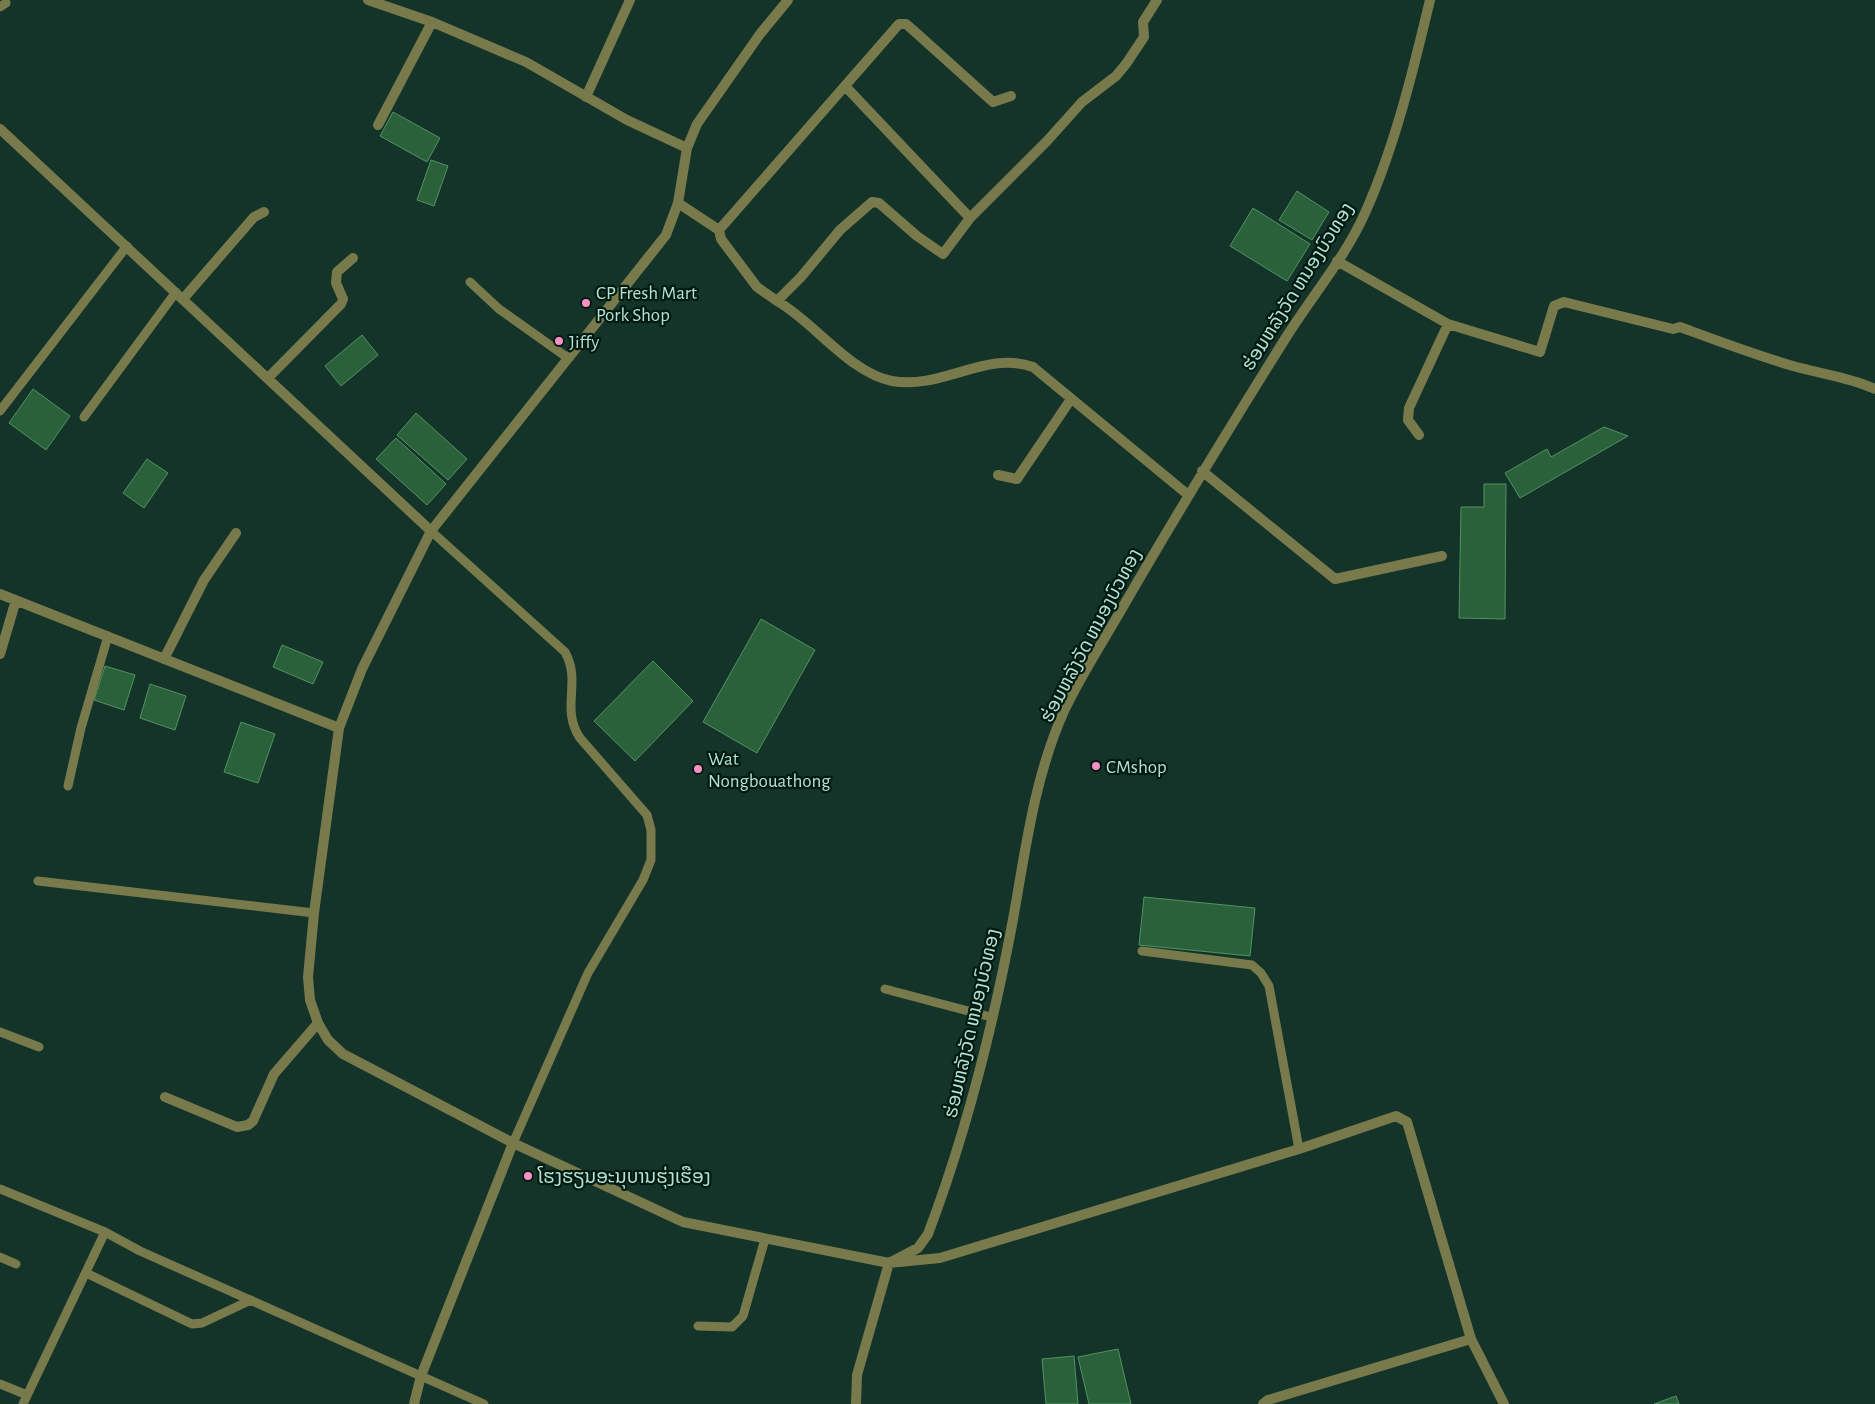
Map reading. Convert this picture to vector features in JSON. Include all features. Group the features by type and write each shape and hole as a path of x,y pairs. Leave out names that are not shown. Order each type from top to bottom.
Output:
{"street":[{"path":"368,0 432,22 526,62 627,120 687,148"},
{"path":"586,97 630,0"},
{"path":"788,0 760,34 697,124 687,148 678,203 666,235 431,531 362,669 340,728 314,913 308,977 310,1000 318,1023 328,1040 343,1054 513,1143 683,1222 889,1263 940,1258 1299,1149 1396,1116 1407,1122 1470,1339 1504,1404"},
{"path":"777,301 801,277 840,230 872,202 879,203 916,236 943,254 970,218 1047,141 1082,102 1116,76 1144,37 1144,22 1157,0"},
{"name":"ຮ່ອມຫລັງວັດ ຫນອງບົວທອງ","path":"889,1263 918,1248 928,1234 965,1131 1014,915 1024,842 1042,773 1064,711 1187,494 1287,334 1337,261 1364,215 1391,144 1414,66 1430,0"},
{"path":"378,125 432,22"},
{"path":"719,230 899,24 906,24 993,102 1012,96"},
{"path":"845,86 970,218"},
{"path":"0,129 128,246 431,531"},
{"path":"678,203 719,230 721,239 757,287 799,315 861,368 890,381 927,382 981,366 1019,363 1033,367 1187,494"},
{"path":"180,296 254,218 264,212"},
{"path":"268,378 341,304 343,299 336,283 337,272 353,258"},
{"path":"1337,261 1448,324 1540,352 1554,306 1564,302 1673,329 1680,327 1738,350 1796,367 1855,380 1875,389"},
{"path":"1419,435 1408,420 1409,408 1448,324"},
{"path":"998,475 1017,479 1072,399"},
{"path":"1202,472 1334,579 1442,556"},
{"path":"164,659 204,580 236,533"},
{"path":"0,594 340,728"},
{"path":"0,654 16,600"},
{"path":"165,1097 237,1126 248,1126 274,1074 318,1023"},
{"path":"414,1404 421,1376 513,1143"},
{"path":"856,1404 857,1375 889,1263"},
{"path":"1263,1404 1268,1400 1470,1339"}],"lane":[{"path":"0,411 128,246"},
{"path":"470,282 505,314 568,358"},
{"path":"84,416 180,296"},
{"path":"431,531 565,652 572,664 574,676 570,704 572,726 580,738 638,802 647,815 651,830 651,860 644,880 588,973 513,1143"},
{"path":"68,786 81,728 108,636"},
{"path":"38,882 314,913"},
{"path":"1142,951 1252,966 1260,973 1269,986 1299,1149"},
{"path":"885,989 991,1017"},
{"path":"0,1032 39,1047"},
{"path":"0,1189 105,1232 140,1250 484,1404"},
{"path":"0,1384 25,1400 105,1232"},
{"path":"698,1326 732,1327 744,1316 765,1239"},
{"path":"0,1257 16,1264"},
{"path":"86,1273 192,1324 202,1323 251,1300"}],"building":[{"path":"393,112 440,138 427,162 380,136"},
{"path":"431,160 448,166 434,206 417,200"},
{"path":"1297,191 1329,212 1312,240 1279,220"},
{"path":"1253,208 1310,244 1287,281 1230,246"},
{"path":"362,335 378,355 341,386 325,366"},
{"path":"33,389 70,416 46,450 9,423"},
{"path":"416,413 467,459 448,480 397,435"},
{"path":"1604,427 1628,436 1520,498 1505,473 1547,449 1551,457"},
{"path":"396,438 446,484 427,505 376,459"},
{"path":"147,459 168,473 144,508 123,493"},
{"path":"1484,484 1506,484 1505,619 1459,618 1461,507 1484,507"},
{"path":"761,619 815,650 757,753 703,722"},
{"path":"282,645 323,662 313,684 273,667"},
{"path":"653,661 693,701 635,761 594,721"},
{"path":"105,666 135,675 124,710 94,700"},
{"path":"150,684 186,696 175,730 140,718"},
{"path":"241,722 275,734 258,783 224,772"},
{"path":"1144,897 1255,908 1250,956 1139,945"},
{"path":"1118,1349 1131,1404 1089,1404 1078,1357"},
{"path":"1074,1356 1078,1404 1046,1404 1042,1359"},
{"path":"1676,1396 1679,1404 1654,1404"}],"place":[{"name":"CP Fresh Mart Pork Shop","path":"586,303"},
{"name":"Jiffy","path":"559,341"},
{"name":"CMshop","path":"1096,766"},
{"name":"Wat Nongbouathong","path":"698,769"},
{"name":"ໂຮງຮຽນອະນຸບານຮຸ່ງເຮືອງ","path":"528,1176"}]}
